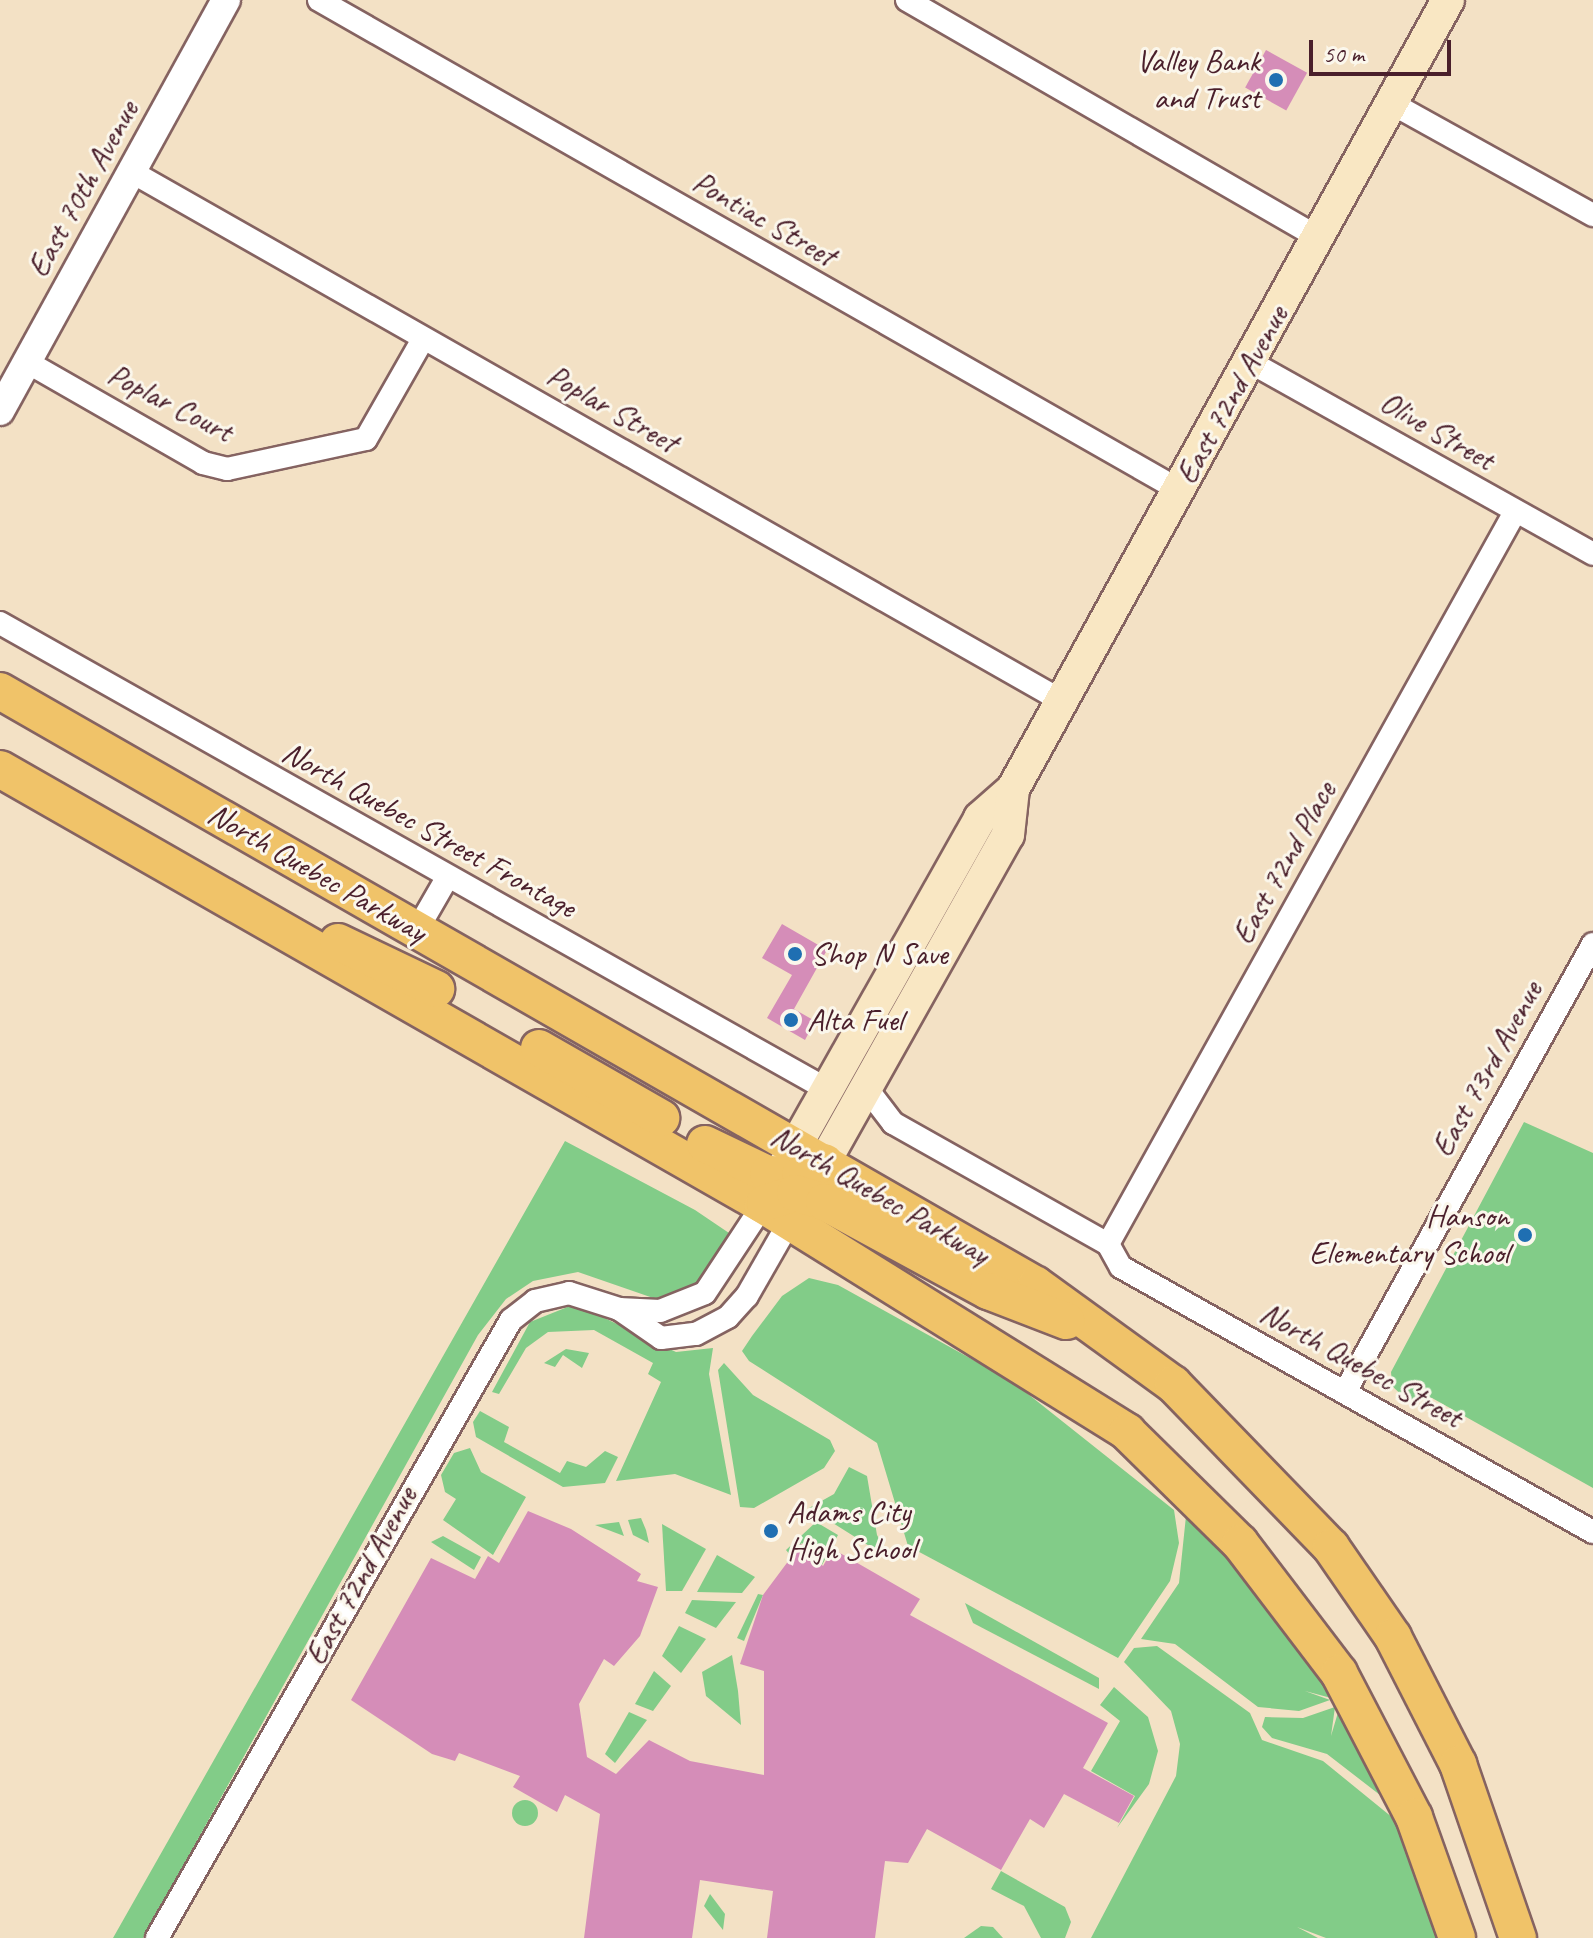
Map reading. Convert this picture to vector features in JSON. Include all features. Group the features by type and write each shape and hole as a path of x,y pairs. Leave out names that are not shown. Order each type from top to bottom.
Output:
{"main road":[{"name":"East 72nd Avenue","path":"793,1184 828,1090 980,818 1013,789 1448,0"},
{"name":"North Quebec Parkway","path":"0,691 417,930 793,1184 1094,1409 1219,1519 1295,1611 1354,1698 1414,1817 1457,1938"},
{"name":"North Quebec Parkway","path":"0,769 299,939 793,1184 1106,1332 1256,1463 1373,1605 1458,1764 1518,1938"},
{"name":"East 72nd Avenue","path":"793,1184 867,1089 1008,835 1013,789"}],"street":[{"name":"East 70th Avenue","path":"0,411 226,0"},
{"name":"Pontiac Street","path":"319,0 1179,490"},
{"path":"907,0 1319,238"},
{"path":"1391,103 1593,215"},
{"name":"Poplar Street","path":"132,172 1062,701"},
{"name":"Poplar Court","path":"27,362 203,463 227,469 366,439 423,339"},
{"name":"Olive Street","path":"1250,362 1593,554"},
{"name":"East 72nd Place","path":"1108,1244 1515,512"},
{"name":"North Quebec Street Frontage","path":"0,623 447,878 828,1090"},
{"path":"417,930 447,878"},
{"name":"East 73rd Avenue","path":"1345,1392 1593,944"},
{"path":"867,1089 893,1123 1108,1244"},
{"name":"East 72nd Avenue","path":"619,1309 661,1338 713,1328 747,1296 793,1184"},
{"name":"East 72nd Avenue","path":"157,1938 511,1320 535,1301 569,1293 619,1309 660,1311 705,1293 793,1184"},
{"name":"North Quebec Street","path":"1108,1244 1121,1267 1593,1532"}],"green space":[{"name":"Hanson Elementary School","path":"1524,1122 1593,1153 1593,1488 1432,1398 1407,1400 1392,1386 1391,1372"},
{"path":"565,1141 695,1210 729,1233 727,1242 699,1286 659,1300 578,1272 533,1281 506,1299 478,1335 143,1938 113,1938"},
{"path":"809,1278 838,1285 1013,1382 1174,1510 1179,1543 1170,1581 1118,1658 908,1546 877,1443 749,1361 742,1351 752,1336 782,1296"},
{"path":"575,1304 676,1352 713,1348 709,1374 731,1495 675,1474 616,1481 661,1382 648,1374 653,1363 594,1330 548,1332 526,1348 499,1394 492,1392 530,1322"},
{"path":"566,1349 589,1353 582,1368 563,1355 555,1367 544,1363"},
{"path":"724,1363 753,1395 830,1440 835,1451 824,1468 754,1508 740,1507 718,1370"},
{"path":"480,1411 509,1427 504,1442 560,1473 567,1461 586,1467 605,1451 618,1457 605,1483 563,1487 476,1437 473,1422"},
{"path":"470,1448 481,1472 526,1497 493,1555 443,1520 456,1499 445,1492 441,1475 454,1453"},
{"path":"849,1467 867,1476 877,1535 890,1559 809,1508 834,1494"},
{"path":"1186,1516 1220,1546 1326,1682 1339,1709 1331,1698 1305,1691 1330,1700 1299,1711 1258,1707 1175,1644 1141,1639 1179,1583"},
{"path":"641,1518 649,1543 633,1535 628,1520"},
{"path":"619,1522 624,1536 595,1525"},
{"path":"816,1522 838,1535 822,1565 802,1543 790,1555 786,1550"},
{"path":"662,1524 706,1549 682,1591 666,1591"},
{"path":"443,1536 481,1557 474,1570 431,1542"},
{"path":"717,1555 755,1577 742,1593 697,1592"},
{"path":"758,1594 763,1595 744,1641 737,1638"},
{"path":"692,1600 736,1602 716,1628 685,1613"},
{"path":"965,1603 1099,1678 1099,1689 973,1623"},
{"path":"679,1626 706,1639 681,1673 662,1656"},
{"path":"1157,1646 1250,1713 1262,1740 1323,1761 1393,1818 1440,1938 1326,1938 1297,1927 1318,1938 1091,1938 1176,1776 1180,1744 1171,1711 1124,1662 1134,1648"},
{"path":"732,1655 741,1725 706,1696 702,1672"},
{"path":"654,1671 671,1686 653,1711 635,1704"},
{"path":"1114,1687 1148,1717 1158,1751 1149,1784 1117,1828 1135,1796 1091,1771 1120,1721 1100,1705"},
{"path":"1335,1707 1331,1736 1339,1709 1380,1795 1327,1754 1272,1738 1262,1727 1265,1717 1303,1718"},
{"path":"629,1712 647,1720 615,1763 605,1754"},
{"path":"525,1800 534,1804 538,1813 534,1822 525,1826 516,1822 512,1813 516,1804"},
{"path":"1001,1871 1065,1907 1071,1922 1065,1938 1041,1938 1024,1906 991,1889"},
{"path":"710,1894 725,1914 723,1930 704,1906"},
{"path":"981,1926 993,1927 1003,1938 964,1938"}],"building":[{"name":"Valley Bank and Trust","path":"1266,50 1307,73 1286,110 1245,88"},
{"path":"782,924 827,950 794,1009 815,1021 805,1040 767,1018 792,975 762,958"},
{"path":"528,1511 571,1529 641,1574 637,1581 658,1587 640,1636 614,1666 604,1659 579,1704 587,1757 616,1774 649,1740 690,1761 764,1775 764,1671 740,1664 763,1595 801,1544 823,1566 833,1549 920,1599 910,1615 1108,1723 1083,1768 1134,1796 1119,1823 1064,1794 1044,1828 1030,1819 1001,1870 927,1829 908,1863 885,1861 875,1938 767,1938 773,1891 700,1880 692,1938 584,1938 600,1814 565,1795 557,1812 513,1787 520,1776 459,1753 455,1761 432,1754 351,1700 431,1558 475,1579 488,1556 499,1563"}],"place":[{"name":"Valley Bank and Trust","path":"1276,80"},
{"name":"Shop N Save","path":"795,954"},
{"name":"Alta Fuel","path":"791,1020"},
{"name":"Hanson Elementary School","path":"1525,1235"},
{"name":"Adams City High School","path":"771,1531"}]}
